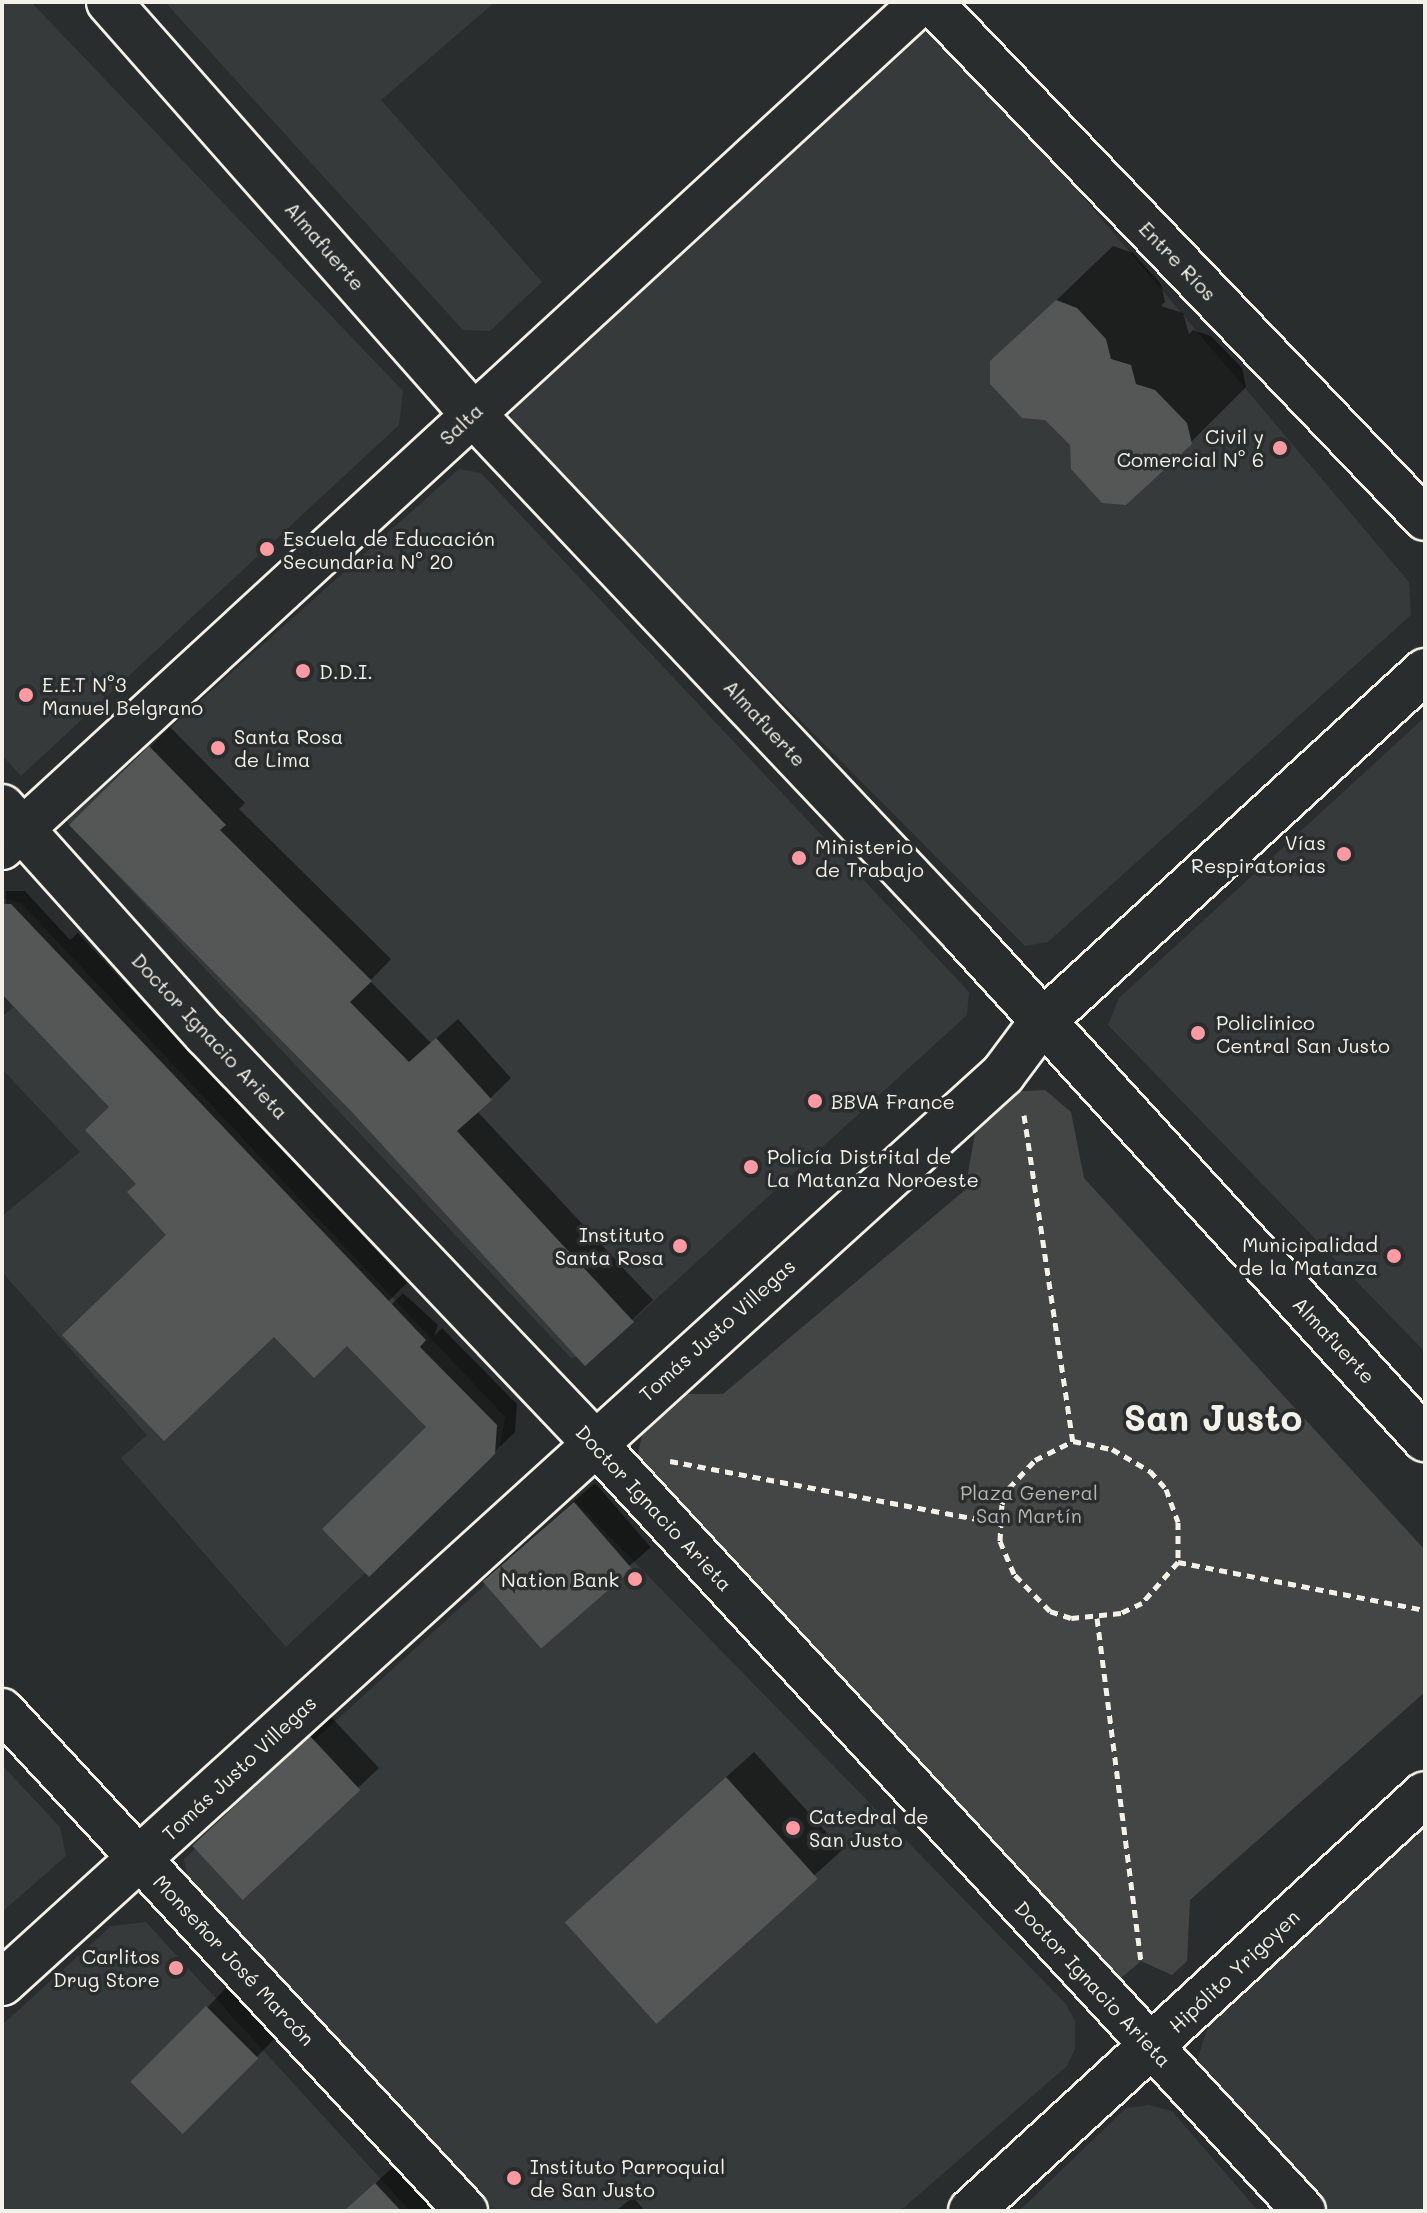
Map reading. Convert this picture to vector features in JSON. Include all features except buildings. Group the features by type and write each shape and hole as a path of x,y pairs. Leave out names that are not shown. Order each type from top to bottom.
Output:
{"street":[{"name":"Almafuerte","path":"109,2 473,414 962,932 1041,1023 1425,1439"},
{"name":"Salta","path":"9,828 473,414 922,2"},
{"name":"Entre Ríos","path":"931,2 1425,519"},
{"name":"Tomás Justo Villegas","path":"2,1983 593,1441 1003,1074 1041,1023 1425,671"},
{"name":"Doctor Ignacio Arieta","path":"9,828 593,1441 1304,2211"},
{"name":"Monseñor José Marcón","path":"2,1710 466,2211"},
{"name":"Hipólito Yrigoyen","path":"971,2211 1425,1794"}],"path":[{"path":"1024,1115 1073,1441"},
{"path":"1073,1441 1112,1449 1150,1471 1166,1489 1178,1522 1178,1562 1142,1603 1097,1618 1071,1618 1041,1604 1005,1559 999,1523 1009,1488 1035,1460 1073,1441"},
{"path":"637,1489 670,1461 999,1523"},
{"path":"1178,1562 1425,1610"},
{"path":"1097,1618 1141,1961"}],"shaded area":[{"path":"2,2 31,2 403,391 399,425 21,776 2,755"},
{"path":"165,2 495,2 381,100 542,282 490,331 463,330"},
{"path":"930,27 947,36 1409,582 1411,615 1048,942 1025,946 517,436 511,416 524,385 909,34"},
{"path":"459,469 481,473 969,992 967,1015 597,1353 571,1358 66,821"},
{"path":"1425,717 1425,1352 1108,1025 1119,998"},
{"path":"2,898 21,903 505,1417 500,1447 286,1647 121,1458 147,1435 2,1272 2,1216 80,1152 2,1069 2,1017 13,1007 2,994"},
{"path":"576,1502 1066,2004 1075,2021 1075,2049 1067,2066 900,2211 495,2211 188,1880 184,1859"},
{"path":"2,1765 60,1827 66,1856 2,1912"},
{"path":"1425,1819 1425,2211 1327,2211 1198,2077 1198,2057 1208,2027"},
{"path":"146,1922 410,2211 2,2211 2,2025 111,1926"},
{"path":"1149,2105 1172,2111 1258,2211 1019,2211 1126,2108"}],"green space":[{"name":"Plaza General San Martín","path":"1045,1090 1071,1112 1084,1178 1425,1550 1425,1692 1190,1900 1187,1961 1172,1975 1141,1961 1121,1978 1097,1963 637,1458 643,1431 664,1409 686,1394 723,1394 965,1190 977,1122 1006,1092"}],"place":[{"name":"Civil y Comercial N° 6","path":"1280,448"},
{"name":"Escuela de Educación Secundaria N° 20","path":"267,549"},
{"name":"D.D.I.","path":"303,671"},
{"name":"E.E.T N°3 Manuel Belgrano","path":"26,695"},
{"name":"Santa Rosa de Lima","path":"218,748"},
{"name":"Vías Respiratorias","path":"1344,854"},
{"name":"Ministerio de Trabajo","path":"799,858"},
{"name":"Policlinico Central San Justo","path":"1198,1033"},
{"name":"BBVA France","path":"815,1101"},
{"name":"Policía Distrital de La Matanza Noroeste","path":"751,1167"},
{"name":"Instituto Santa Rosa","path":"680,1246"},
{"name":"Municipalidad de la Matanza","path":"1394,1256"},
{"name":"Nation Bank","path":"635,1579"},
{"name":"Catedral de San Justo","path":"793,1828"},
{"name":"Carlitos Drug Store","path":"176,1968"},
{"name":"Instituto Parroquial de San Justo","path":"514,2178"}],"district":[{"name":"San Justo","path":"1213,1417"}]}
